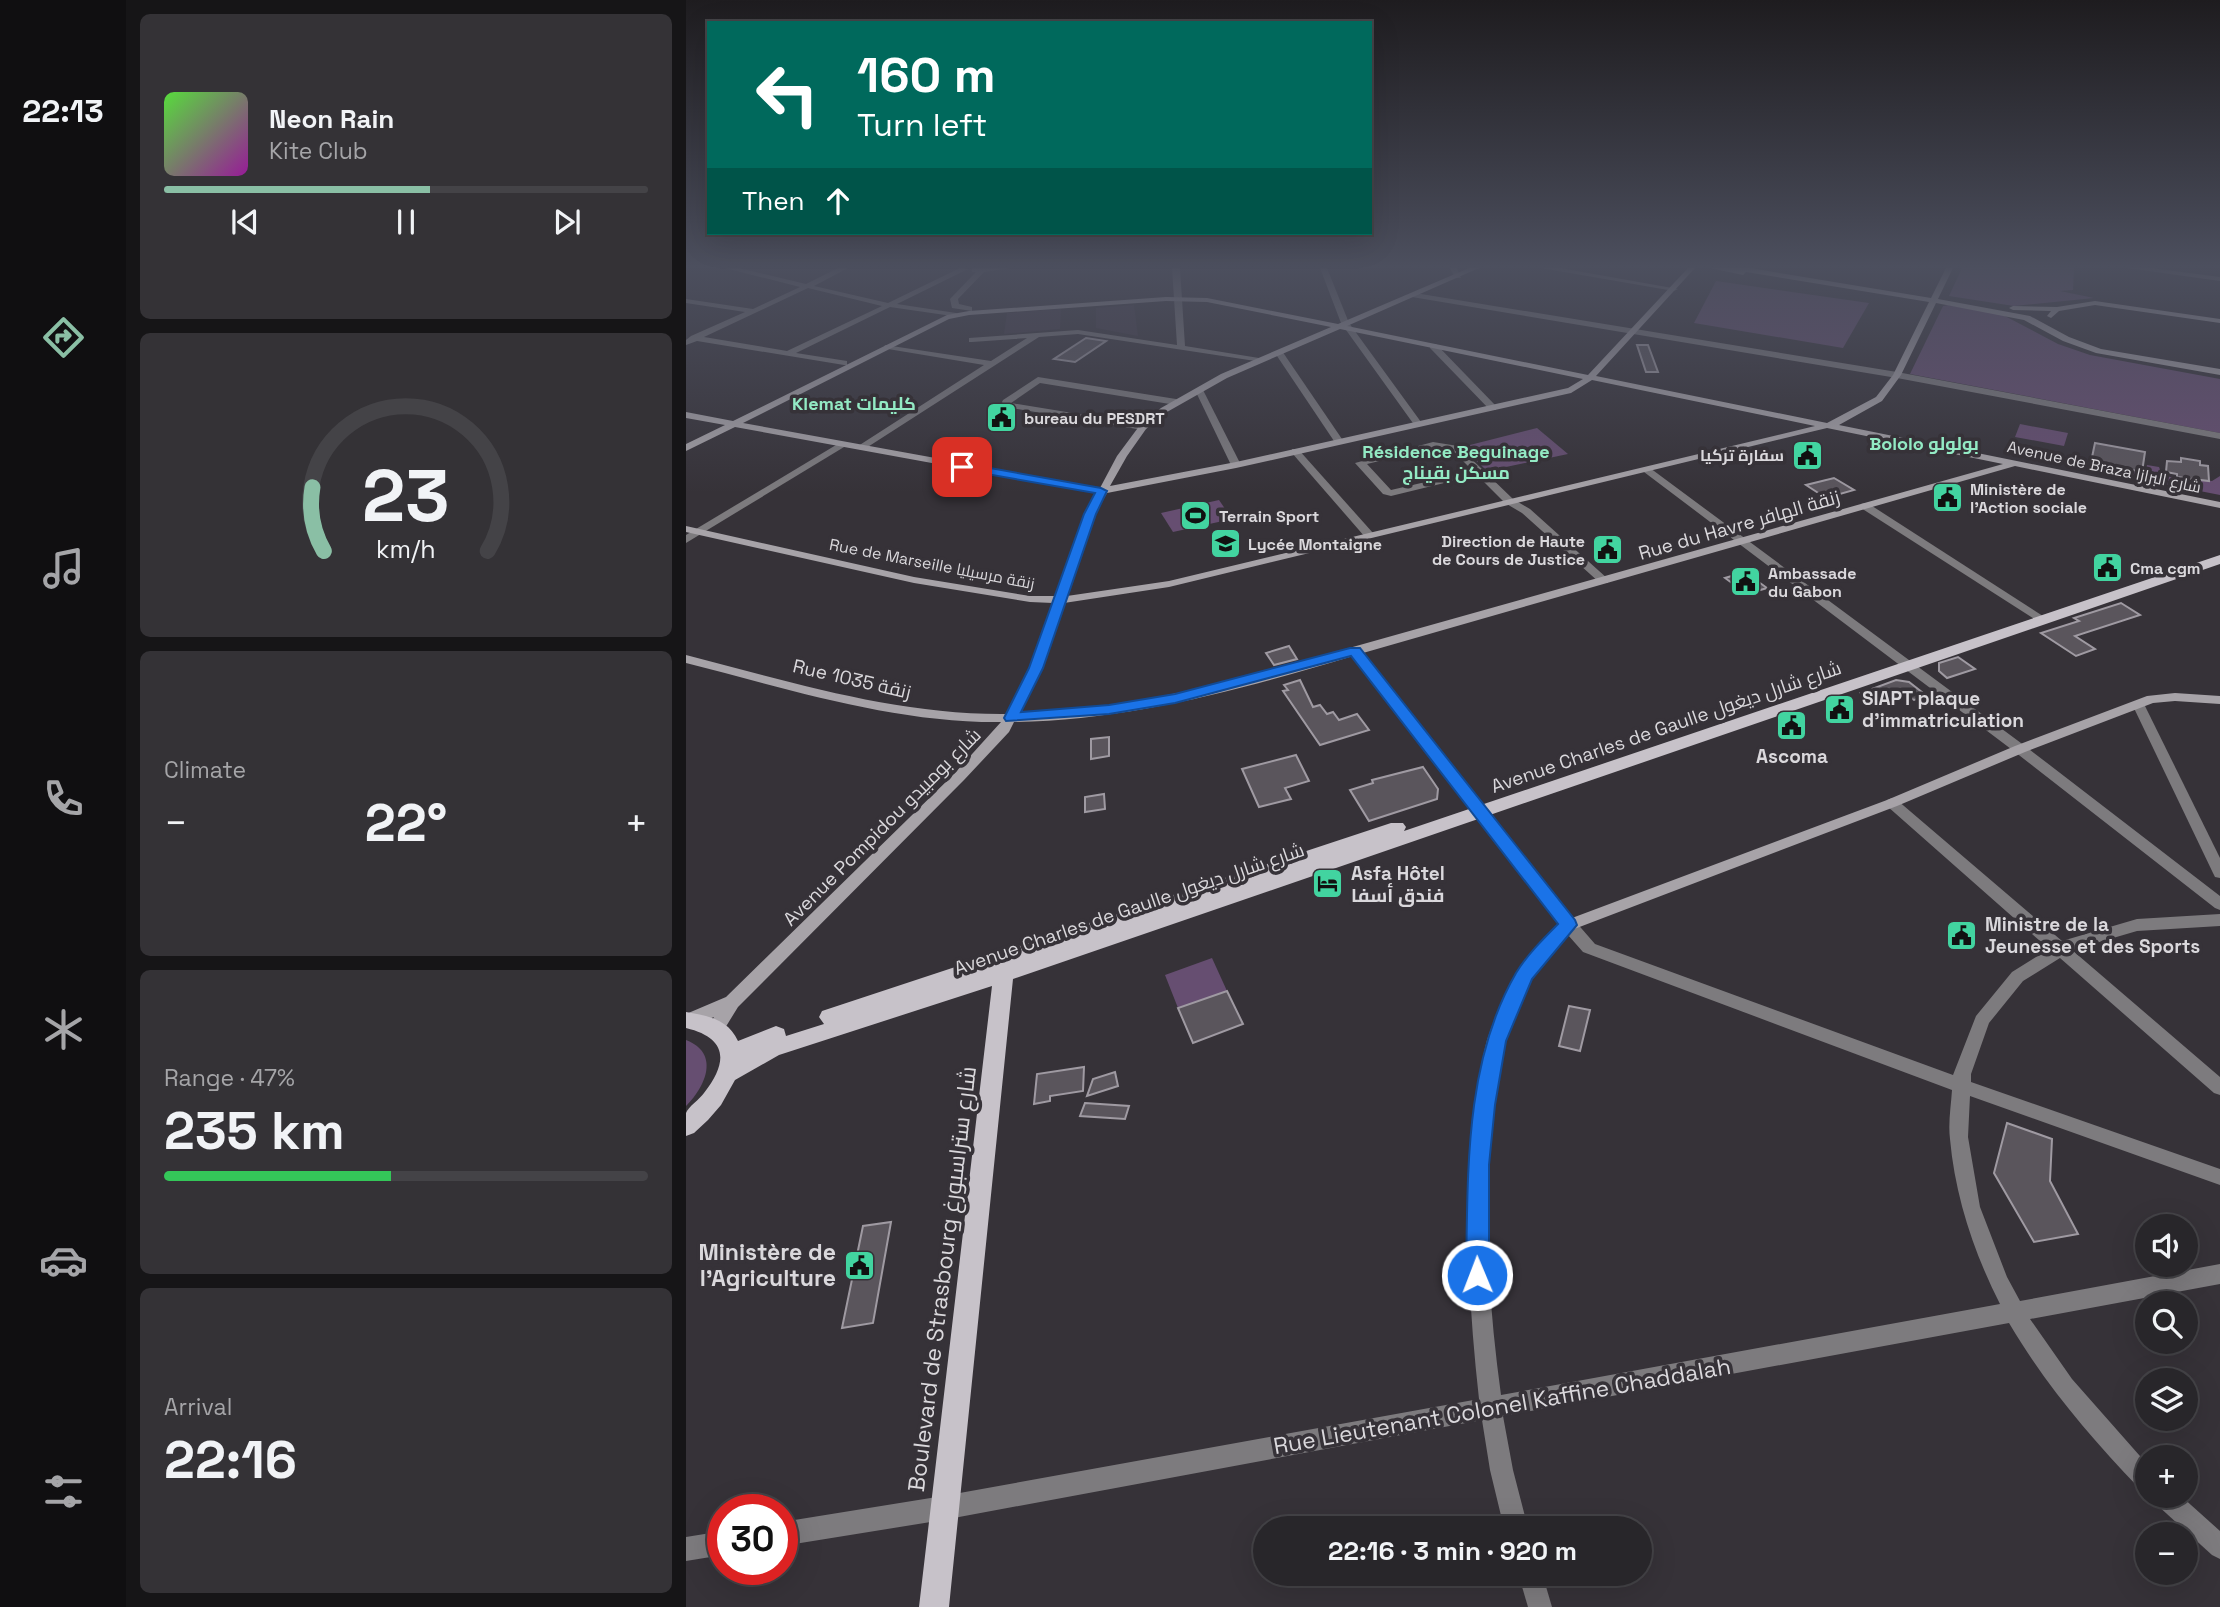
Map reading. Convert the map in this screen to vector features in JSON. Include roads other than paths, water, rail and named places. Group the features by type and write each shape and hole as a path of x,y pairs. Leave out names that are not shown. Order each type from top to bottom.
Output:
{"main road":[{"name":"Avenue de Braza شارع البرازا","path":"686,448 729,423 886,343"},
{"name":"Avenue de Braza شارع البرازا","path":"686,441 895,343"},
{"name":"Avenue Pompidou شارع بومبيدو","path":"732,1002 959,777 1012,718 1036,668 1062,600 1090,514 1101,491 1143,427 1176,402 1259,360 1303,343"},
{"name":"Avenue de Braza شارع البرازا","path":"1421,343 1592,376"},
{"name":"Avenue de Braza شارع البرازا","path":"1433,343 2220,500"},
{"path":"686,415 1101,491 1236,465 1562,393 1592,376 1624,343"},
{"path":"1832,424 1880,399 1897,375 1913,343"},
{"path":"2077,343 2099,351 2220,372"},
{"name":"Rue de Marseille زنقة مرسيليا","path":"686,529 914,580 1001,596 1062,600 1168,584 1832,424"},
{"name":"Rue du Havre زنقة الهافر","path":"1012,718 1109,710 1175,699 1745,542 2021,461"},
{"name":"Avenue de Braza شارع البرازا","path":"2071,471 2220,506"},
{"name":"Avenue Charles de Gaulle شارع شارل ديغول","path":"2038,617 2220,552"},
{"name":"Avenue Charles de Gaulle شارع شارل ديغول","path":"731,1063 1004,966 2038,617 2220,559"},
{"path":"1355,651 1569,925 1892,803 2020,749 2151,699 2175,697 2220,700"},
{"name":"Rue 1035 زنقة","path":"686,659 901,712 985,719 1012,718"},
{"name":"Boulevard de Strasbourg شارع ستراسبورغ","path":"934,1607 1004,966"},
{"path":"687,1020 732,1002"},
{"path":"716,1028 732,1002"},
{"path":"686,1126 710,1105 731,1063 725,1037 716,1028 687,1020"}],"street":[{"path":"727,343 844,363"},
{"path":"789,353 809,343"},
{"path":"860,448 1025,343"},
{"path":"1153,343 1259,360"},
{"path":"1181,343 1181,347"},
{"path":"1359,343 1418,424"},
{"path":"1701,343 1897,375 2220,436"},
{"path":"1433,346 1493,408"},
{"path":"888,347 992,364"},
{"path":"1279,353 1339,442"},
{"path":"1143,427 1008,405 1006,402 1038,380 1176,402"},
{"path":"1199,390 1236,465"},
{"path":"686,540 844,444"},
{"path":"1479,472 1391,493 1360,463 1442,445 1455,449 1479,472 1509,501 1526,512 1604,581"},
{"path":"1294,451 1369,535"},
{"path":"1647,470 2020,749 2220,904"},
{"path":"1865,506 2038,617"},
{"path":"2138,704 2220,873"},
{"path":"1892,803 2220,1088"},
{"path":"2135,1467 2077,1402 2015,1312 1987,1254 1966,1193 1958,1138 1959,1085 1962,1066 1971,1042 1992,1005 2021,974 2059,949 2099,933 2136,925 2177,920 2220,920"},
{"path":"1514,1516 1492,1408 1477,1275 1476,1228 1485,1105 1496,1041 1514,995 1537,958 1569,925 1589,948 1959,1085 2220,1177"},
{"name":"Rue Lieutenant Colonel Kaffine Chaddalah","path":"798,1531 943,1508 2220,1274"},
{"path":"2177,1508 2220,1547"},
{"path":"686,1549 707,1546"},
{"path":"1534,1586 1540,1607"}],"place":[{"name":"bureau du PESDRT","path":"1001,418"},
{"name":"سفارة تركيا","path":"1807,455"},
{"name":"Ministère de l'Action sociale","path":"1947,498"},
{"name":"Terrain Sport","path":"1196,516"},
{"name":"Lycée Montaigne","path":"1225,544"},
{"name":"Direction de Haute de Cours de Justice","path":"1608,550"},
{"name":"Cma cgm","path":"2107,568"},
{"name":"Ambassade du Gabon","path":"1745,582"},
{"name":"SIAPT plaque d'immatriculation","path":"1839,709"},
{"name":"Ascoma","path":"1792,725"},
{"name":"Asfa Hôtel فندق أسفا","path":"1328,884"},
{"name":"Ministre de la Jeunesse et des Sports","path":"1962,935"},
{"name":"Ministère de l'Agriculture","path":"859,1265"}],"district":[{"name":"Klemat كليمات","path":"854,403"},
{"name":"Bololo بولولو","path":"1924,443"},
{"name":"Résidence Beguinage مسكن بقيناج","path":"1456,461"}]}
